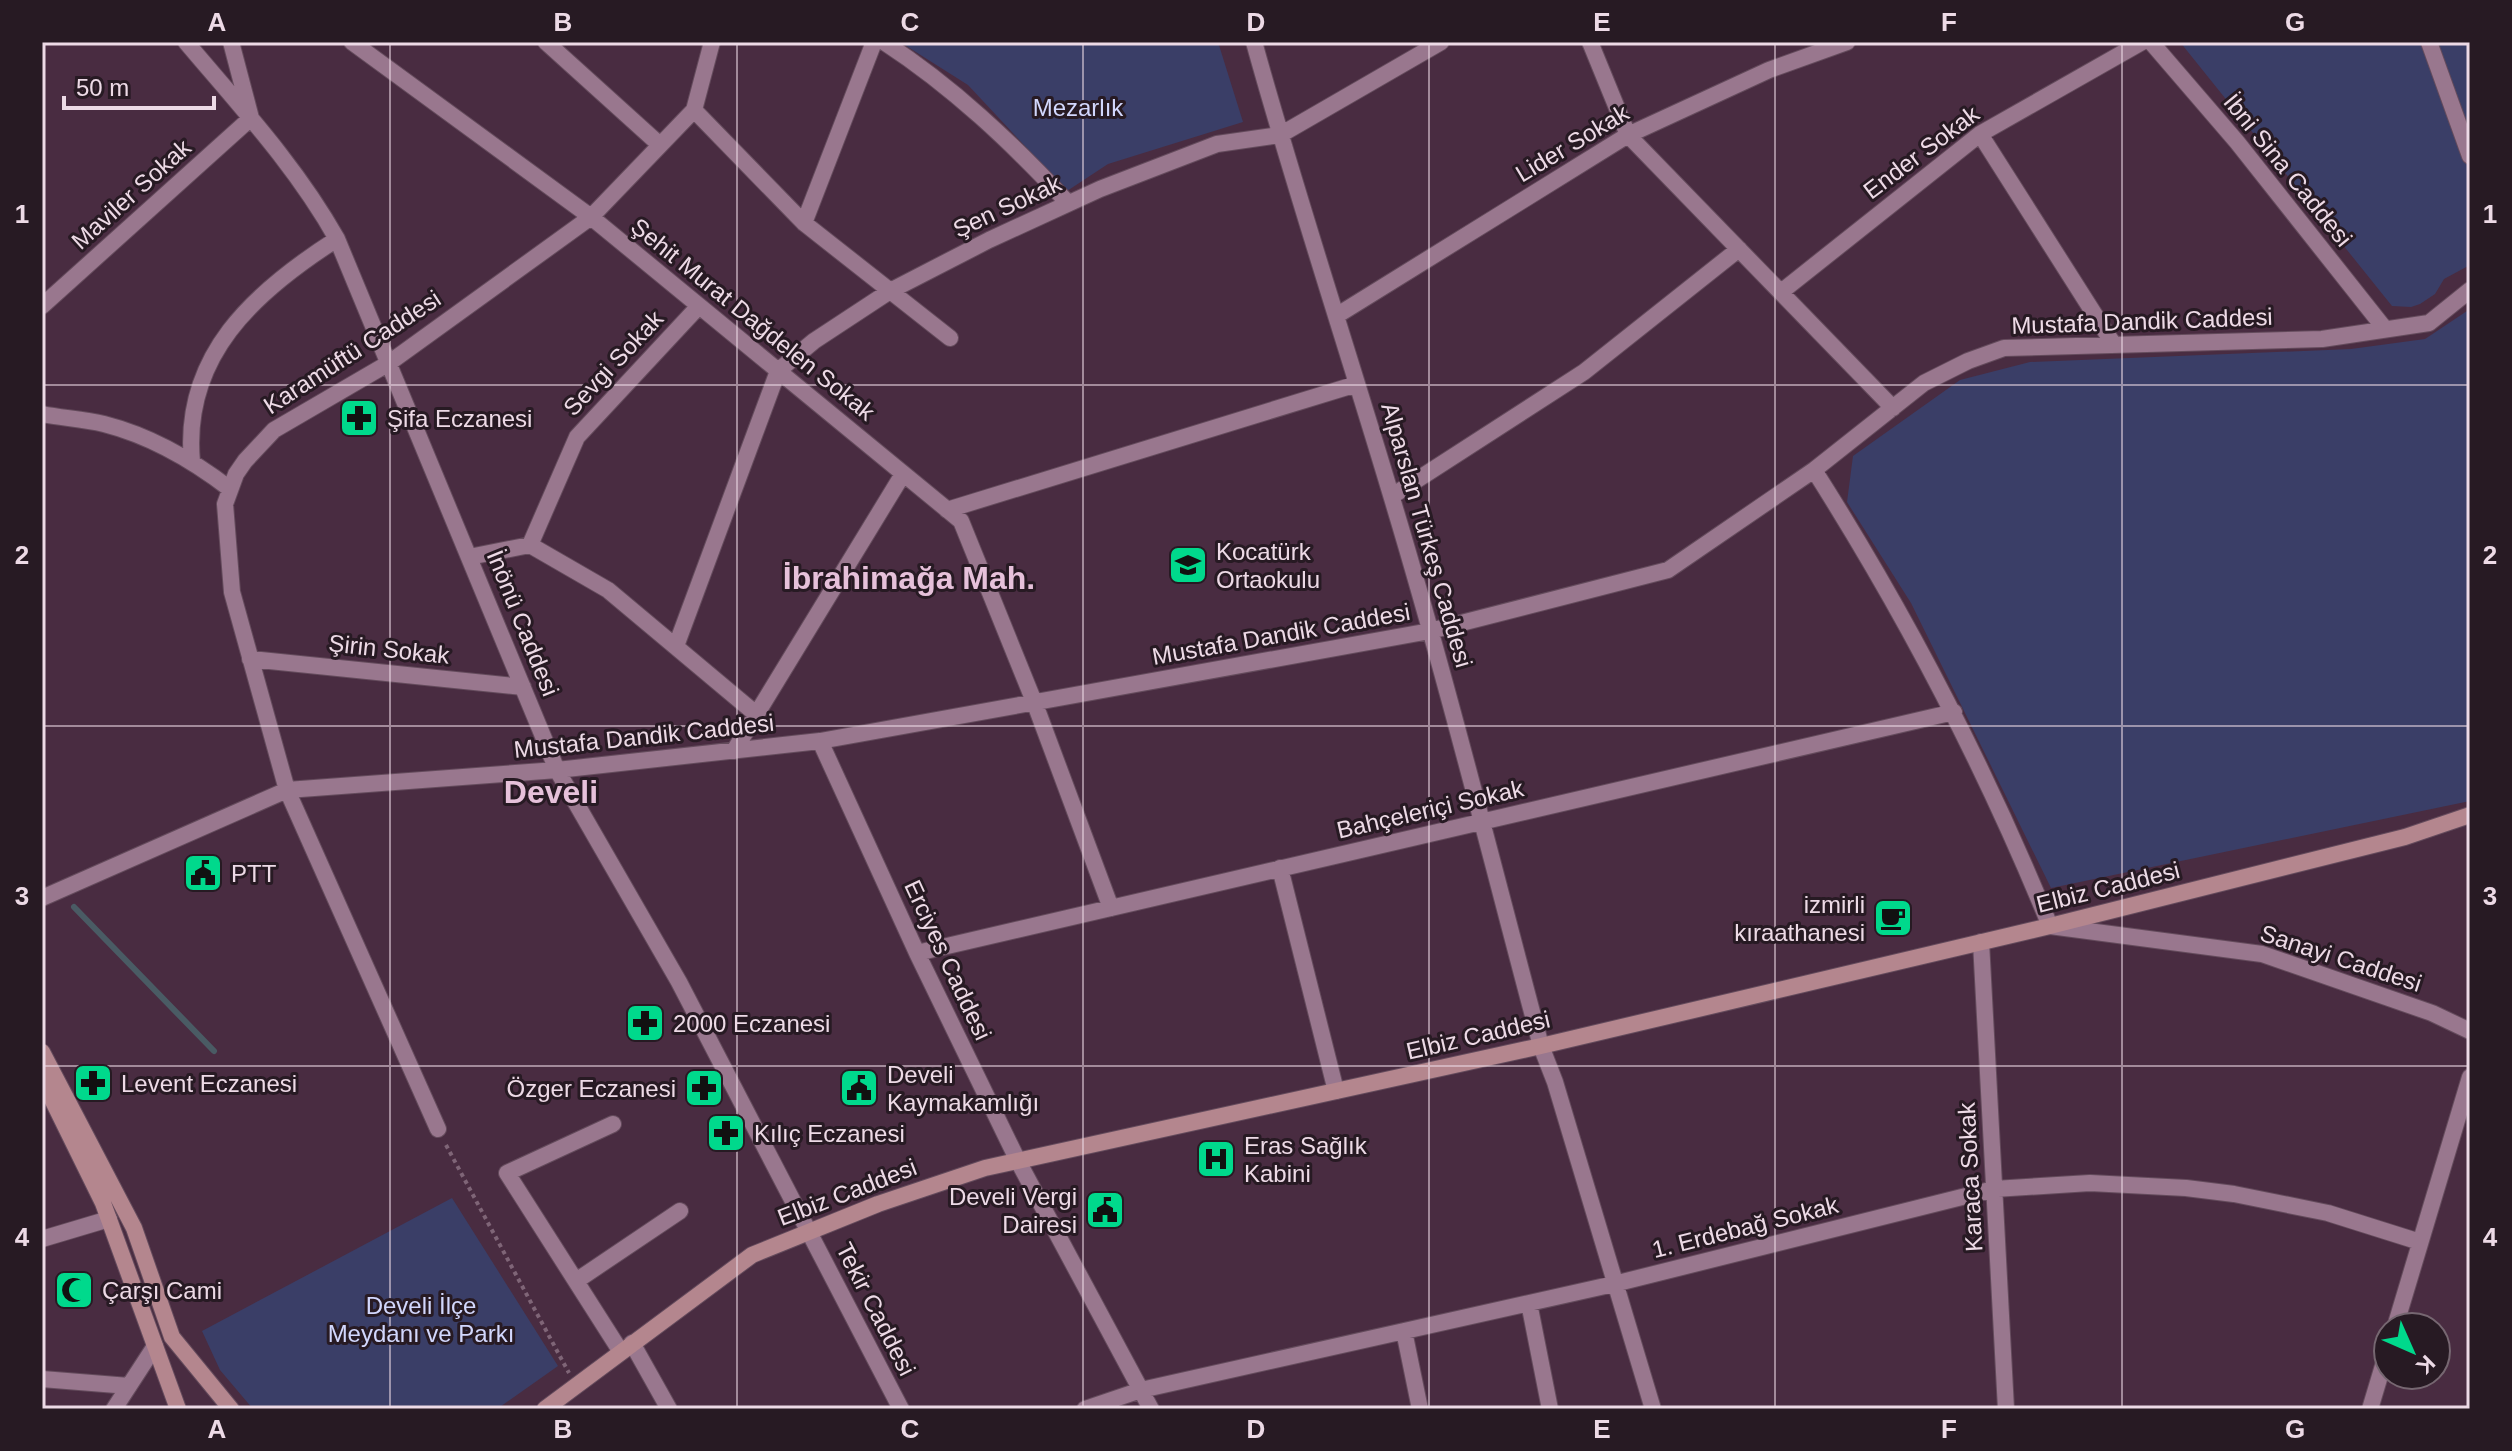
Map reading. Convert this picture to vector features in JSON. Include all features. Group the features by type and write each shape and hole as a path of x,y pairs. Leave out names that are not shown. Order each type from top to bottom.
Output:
{"street":[{"name":"İnönü Caddesi","path":"186,42 299,177 337,239 557,770 679,982 809,1231"},
{"path":"231,42 251,118"},
{"name":"Şehit Murat Dağdelen Sokak","path":"352,42 591,217 961,521 1035,704 1111,908"},
{"path":"546,42 660,145"},
{"name":"Karamüftü Caddesi","path":"438,1129 287,790 232,592 225,504 245,461 263,439 389,363 591,217 694,110 712,42"},
{"path":"804,223 874,42"},
{"path":"884,42 969,106 1068,203"},
{"name":"Alparslan Türkeş Caddesi","path":"1254,42 1392,496 1541,1046 1555,1082 1653,1409"},
{"path":"1280,135 1441,42"},
{"path":"1590,42 1628,135 1893,408"},
{"name":"Lider Sokak","path":"1336,316 1628,135 1769,70 1847,42"},
{"name":"Ender Sokak","path":"1781,292 1980,134 2142,42"},
{"name":"İbni Sina Caddesi","path":"2151,42 2237,142 2385,329"},
{"path":"2429,42 2470,156"},
{"path":"694,110 804,223 950,338"},
{"name":"Maviler Sokak","path":"42,306 251,118"},
{"path":"1980,134 2114,345"},
{"name":"Şen Sokak","path":"778,371 814,341 890,291 989,240 1068,203 1217,144 1280,135"},
{"path":"192,462 190,425 193,406 213,354 271,288 337,239"},
{"path":"1392,496 1584,372 1739,249"},
{"name":"Mustafa Dandik Caddesi","path":"42,898 287,790 557,770 820,741 1430,631 1668,570 1814,470 1924,383 2004,348 2322,339 2429,323 2470,290"},
{"name":"Sevgi Sokak","path":"530,545 577,437 699,306"},
{"path":"676,646 778,371"},
{"path":"947,510 1357,384"},
{"path":"42,414 88,421 155,441 230,489"},
{"path":"1814,470 1905,620 1954,712 2013,836 2050,926"},
{"path":"734,751 903,474"},
{"path":"469,557 530,545 608,590 756,714"},
{"name":"Şirin Sokak","path":"250,659 523,687"},
{"name":"Bahçeleriçi Sokak","path":"917,953 1954,712"},
{"name":"Erciyes Caddesi","path":"820,741 917,953 1018,1161 1151,1409"},
{"name":"Elbiz Caddesi","path":"549,1408 752,1255 931,1185 1018,1161 1541,1046 2050,926 2405,837 2470,815"},
{"path":"1280,868 1336,1091"},
{"name":"Sanayi Caddesi","path":"2050,926 2262,954 2432,1013 2470,1031"},
{"name":"Karaca Sokak","path":"1981,942 2006,1409"},
{"path":"42,1052 134,1228 172,1337 231,1409"},
{"path":"2400,1311 2470,1077"},
{"path":"42,1079 84,1160 109,1219 178,1409"},
{"path":"613,1124 507,1173 576,1281 627,1347 669,1409"},
{"name":"1. Erdebağ Sokak","path":"1085,1409 1141,1390 1614,1284 1994,1189 2090,1183 2186,1188 2234,1194 2328,1213 2420,1242"},
{"path":"576,1281 680,1211"},
{"path":"42,1239 109,1219"},
{"name":"Tekir Caddesi","path":"809,1231 901,1409"},
{"path":"1529,1303 1550,1409"},
{"path":"1404,1331 1420,1409"},
{"path":"114,1409 155,1346"},
{"path":"42,1379 129,1386"}],"path":[{"path":"438,1129 575,1386"}],"green space":[{"name":"Mezarlık","path":"900,42 1218,42 1243,122 1108,164 1067,191 968,85"},
{"path":"2180,42 2470,42 2470,265 2444,279 2435,294 2420,304 2392,306"},
{"path":"2470,309 2470,801 2051,888 1911,603 1847,502 1853,456 1960,380 2030,362 2351,349 2425,339"},
{"name":"Develi İlçe Meydanı ve Parkı","path":"452,1198 558,1366 497,1409 253,1409 220,1370 202,1331"}],"waterway":[{"path":"74,907 214,1051"}],"place":[{"name":"Şifa Eczanesi","path":"359,418"},
{"name":"Kocatürk Ortaokulu","path":"1188,565"},
{"name":"PTT","path":"203,873"},
{"name":"izmirli kıraathanesi","path":"1893,918"},
{"name":"2000 Eczanesi","path":"645,1023"},
{"name":"Levent Eczanesi","path":"93,1083"},
{"name":"Özger Eczanesi","path":"704,1088"},
{"name":"Develi Kaymakamlığı","path":"859,1088"},
{"name":"Kılıç Eczanesi","path":"726,1133"},
{"name":"Eras Sağlık Kabini","path":"1216,1159"},
{"name":"Develi Vergi Dairesi","path":"1105,1210"},
{"name":"Çarşı Cami","path":"74,1290"}],"district":[{"name":"İbrahimağa Mah.","path":"909,578"},
{"name":"Develi","path":"551,792"}]}
